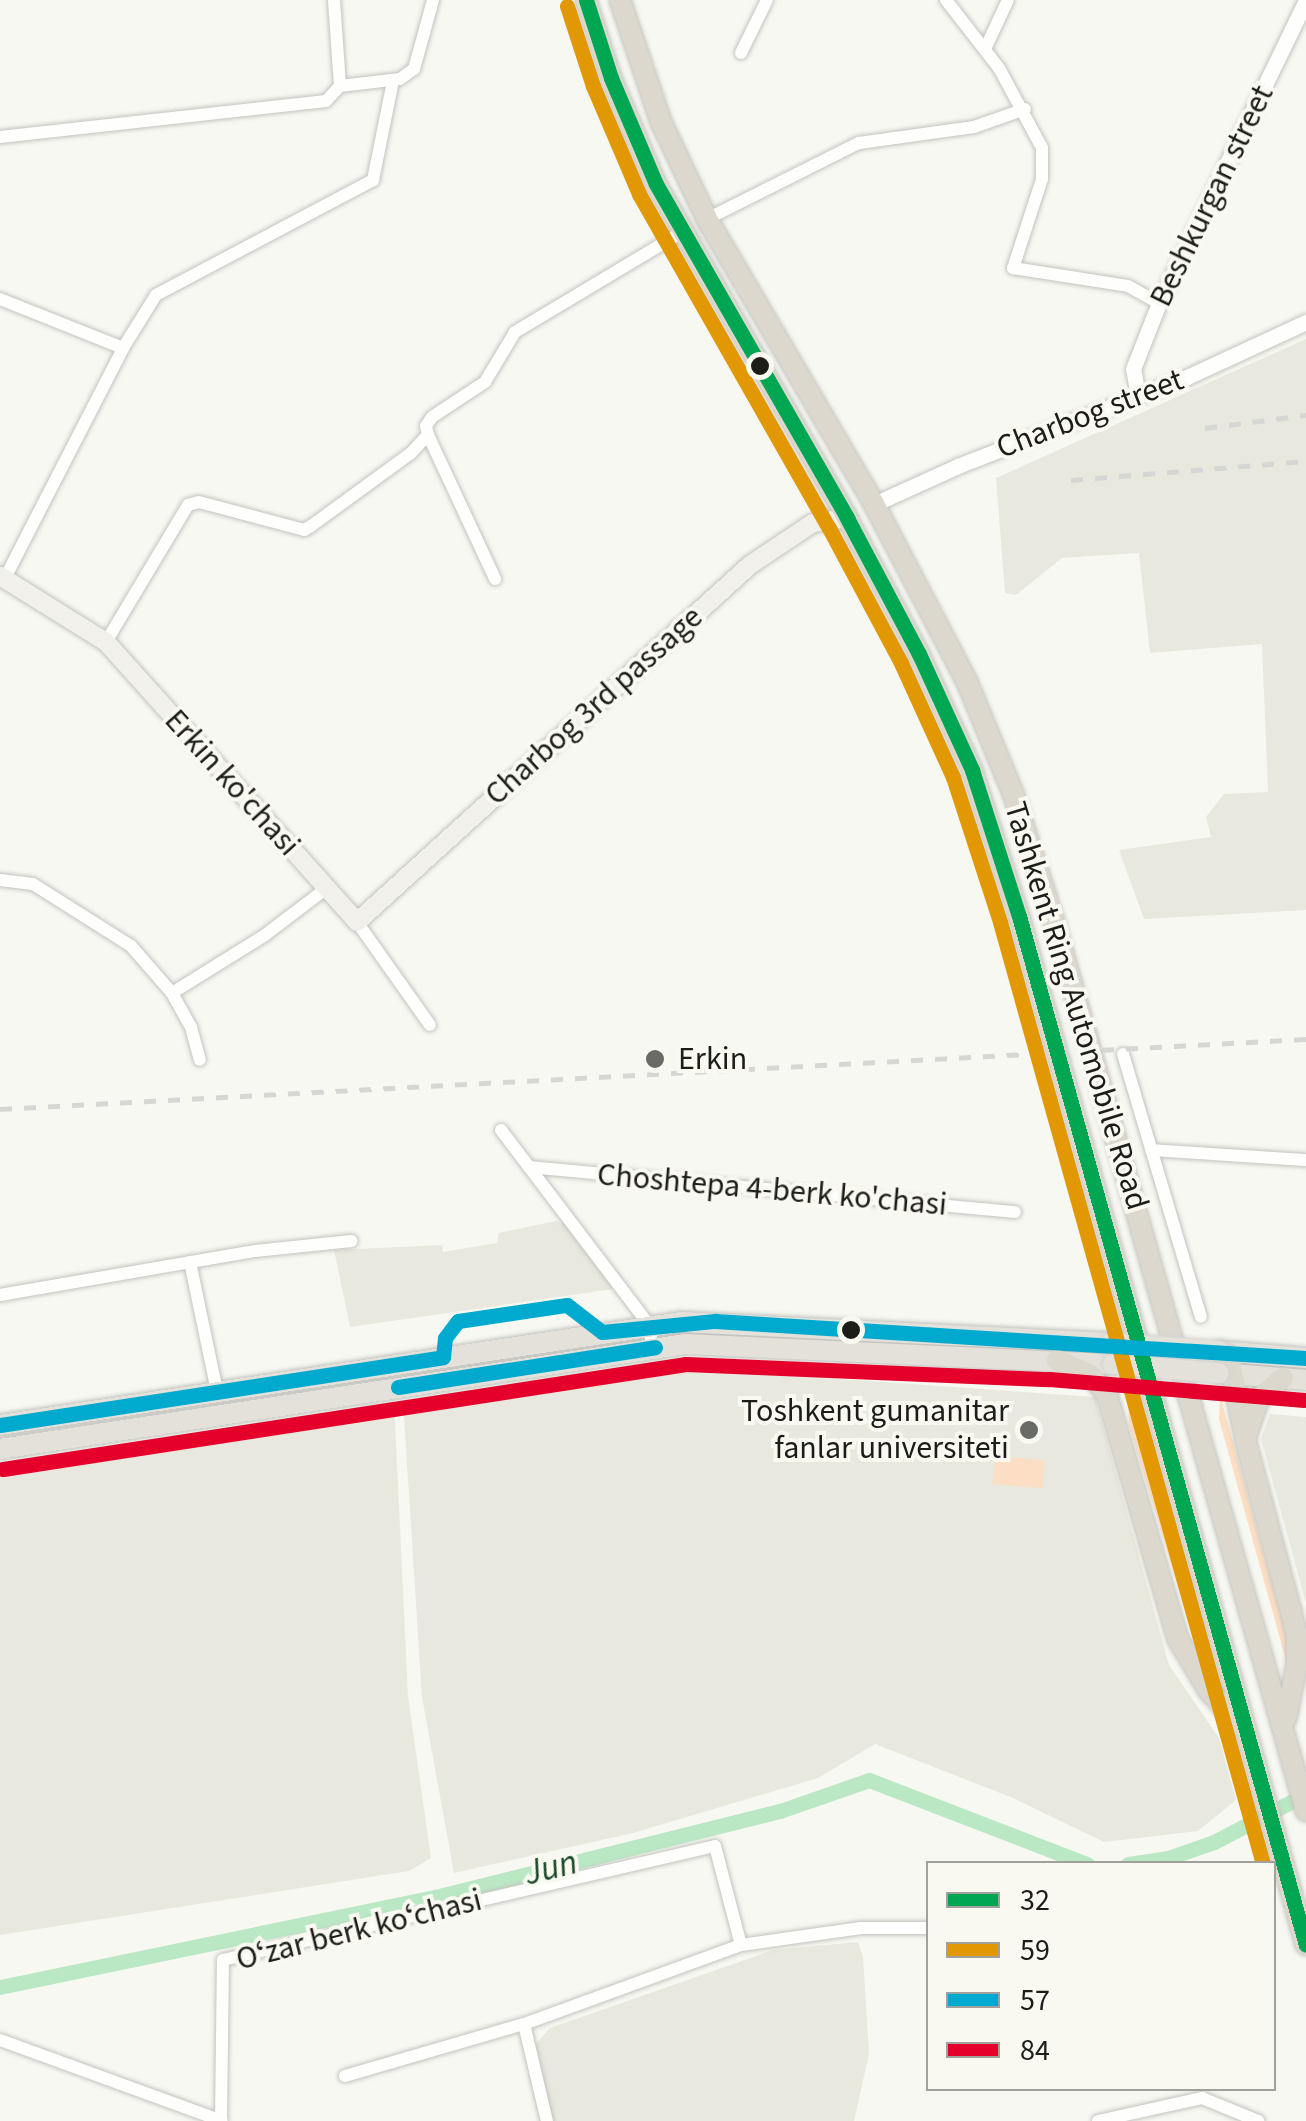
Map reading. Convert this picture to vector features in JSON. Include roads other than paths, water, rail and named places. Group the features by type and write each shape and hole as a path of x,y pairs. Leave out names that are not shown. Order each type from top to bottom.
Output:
{"highway":[{"name":"Tashkent Ring Automobile Road","path":"586,0 632,132 847,518 947,711 987,812 1306,1945"},
{"name":"Tashkent Ring Automobile Road","path":"620,0 662,122 708,219 874,504 967,682 1023,822 1285,1725 1306,1810"},
{"path":"847,518 874,504"},
{"path":"1056,1360 1091,1375 1107,1395 1178,1639 1209,1691 1249,1734"},
{"path":"1224,1362 1297,1634 1297,1664 1285,1725"},
{"path":"1245,1439 1258,1398 1284,1378"}],"main road":[{"name":"Charbog 3rd passage","path":"356,922 750,565 812,523 847,518"},
{"name":"Erkin ko'chasi","path":"2,577 106,642 356,922"},
{"path":"0,1425 649,1325 716,1321 1224,1362 1306,1358"},
{"path":"0,1449 652,1347 716,1344 1056,1360 1112,1354"},
{"path":"1224,1362 1306,1380"}],"street":[{"path":"334,0 340,86"},
{"path":"0,137 326,101 340,86 393,82 414,69 434,0"},
{"path":"741,53 767,0"},
{"path":"946,0 985,48 1025,110 1042,148 1042,179 1013,268 1128,286 1159,303"},
{"path":"985,48 1008,0"},
{"name":"Beshkurgan street","path":"1138,396 1133,369 1159,303 1306,0"},
{"path":"2,577 123,348 156,296 372,180 393,82"},
{"path":"708,219 859,143 974,127 1025,110"},
{"path":"495,579 426,426 432,416 485,382 515,332 684,231"},
{"path":"0,299 123,348"},
{"name":"Charbog street","path":"874,504 1306,322"},
{"path":"106,642 193,502 304,530 411,453 428,435"},
{"path":"0,880 32,884 131,946 172,993 190,1027 200,1060"},
{"path":"172,993 265,935 327,888"},
{"name":"Erkin ko'chasi","path":"356,922 430,1025"},
{"path":"1123,1054 1201,1317"},
{"path":"501,1130 649,1325 652,1347"},
{"path":"1150,1150 1306,1160"},
{"name":"Choshtepa 4-berk ko'chasi","path":"528,1166 1015,1212"},
{"path":"0,1295 190,1262 351,1241"},
{"path":"190,1262 218,1391"},
{"name":"Oʻzar berk koʻchasi","path":"221,2121 223,1960 715,1846 741,1945"},
{"path":"345,2076 524,2024 741,1945 861,1928 926,1928"},
{"path":"524,2024 548,2121"},
{"path":"0,2040 221,2121"},
{"path":"1098,2121 1202,2098 1258,2121"}],"waterway":[{"name":"Jun","path":"0,1987 443,1895 780,1811 869,1780 1079,1861"},
{"name":"Jun","path":"1148,1861 1214,1842 1306,1794"}],"railway":[{"path":"1205,428 1306,415"},
{"path":"1071,480 1306,461"},
{"path":"0,1109 1306,1039"}],"place":[{"name":"Erkin","path":"655,1059"},
{"name":"Toshkent gumanitar fanlar universiteti","path":"1029,1430"}]}
